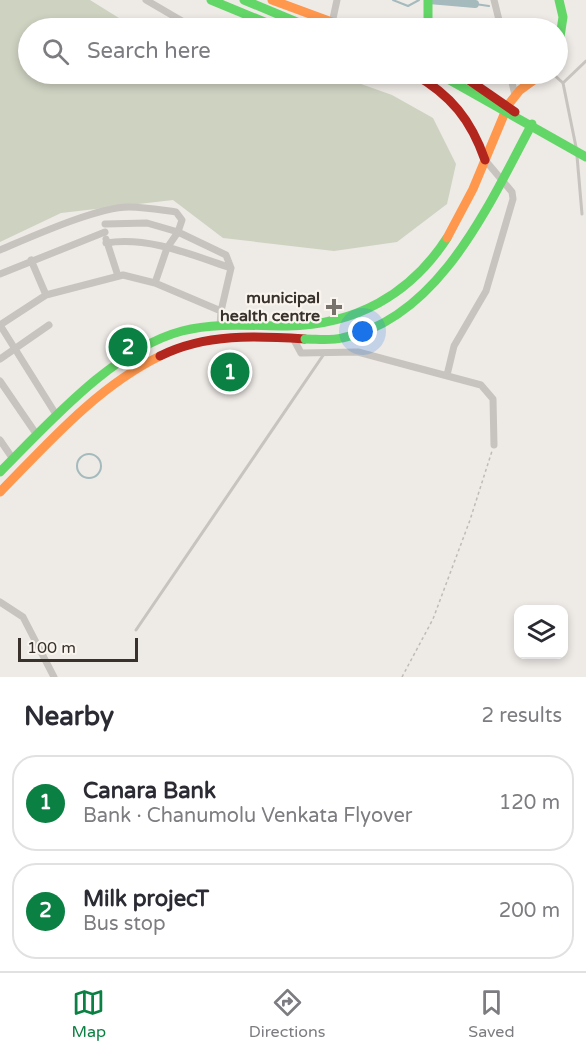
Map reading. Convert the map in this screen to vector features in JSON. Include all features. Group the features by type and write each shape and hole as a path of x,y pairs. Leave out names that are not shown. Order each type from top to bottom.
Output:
{"street":[{"path":"146,0 177,18"},
{"path":"212,0 255,18"},
{"path":"244,0 287,18"},
{"path":"272,0 320,18"},
{"path":"333,18 337,0"},
{"path":"428,0 428,18"},
{"path":"494,0 498,18"},
{"path":"559,0 562,18"},
{"path":"434,84 465,114 476,132 485,160 512,192 513,199 486,291 454,346 447,375"},
{"path":"457,84 530,123 586,157"},
{"path":"474,84 530,123"},
{"path":"512,84 515,95"},
{"path":"0,472 57,416 145,346 182,331 220,326 297,327 338,322 368,311 392,297 434,258 453,233 506,110 515,95 529,84"},
{"path":"0,492 38,453 99,397 150,360 207,340 250,337 338,339 367,331 420,299 442,275 472,230 530,123"},
{"path":"0,250 46,231 104,212 128,207 176,212 182,220 178,232 167,248 155,283"},
{"path":"104,212 106,243 118,276"},
{"path":"105,224 147,223 178,232 226,255 231,268 221,311 220,326"},
{"path":"0,274 105,232"},
{"path":"106,243 123,240 167,248 231,268"},
{"path":"31,260 46,295"},
{"path":"57,416 0,325 46,295 118,276 155,283 221,311"},
{"path":"0,359 49,324"},
{"path":"293,338 301,353 358,352 480,386 493,399 494,445"},
{"path":"0,381 37,435"},
{"path":"0,440 13,459"},
{"path":"0,602 23,617 54,677"}],"lane":[{"path":"568,78 586,61"},
{"path":"563,84 576,136 582,214"},
{"path":"136,630 324,354"}],"path":[{"path":"402,677 433,619 470,520 494,445"}],"green space":[{"path":"0,0 90,0 119,18 18,18 18,84 361,84 392,95 433,118 456,164 447,204 397,242 334,251 223,238 173,200 61,213 0,242"}],"waterway":[{"path":"393,0 408,6 419,0"},
{"path":"429,0 475,4"},
{"path":"475,4 489,6"},
{"path":"89,454 97,458 101,466 97,474 89,478 81,474 77,466 81,458 89,454"}],"traffic: fast":[{"path":"211,0 255,18"},
{"path":"244,0 287,18"},
{"path":"428,0 428,18"},
{"path":"559,0 563,18"},
{"path":"457,84 586,157"},
{"path":"305,339 337,339 377,327 407,308 434,283 458,253 479,221 532,124"},
{"path":"0,472 84,390 107,371 157,340 195,328 221,325 312,324 358,313 398,291 416,276 447,238"}],"traffic: slow":[{"path":"272,0 321,18"},
{"path":"447,238 473,189 508,105 528,84"},
{"path":"0,492 95,399 115,383 160,356"}],"traffic: jam":[{"path":"430,84 458,110 473,133 485,160"},
{"path":"474,84 515,112"},
{"path":"160,356 195,343 213,340 250,337 305,339"}],"place":[{"name":"municipal health centre","path":"334,307"},
{"name":"Milk projecT","path":"128,347"},
{"name":"Canara Bank","path":"230,372"}]}
